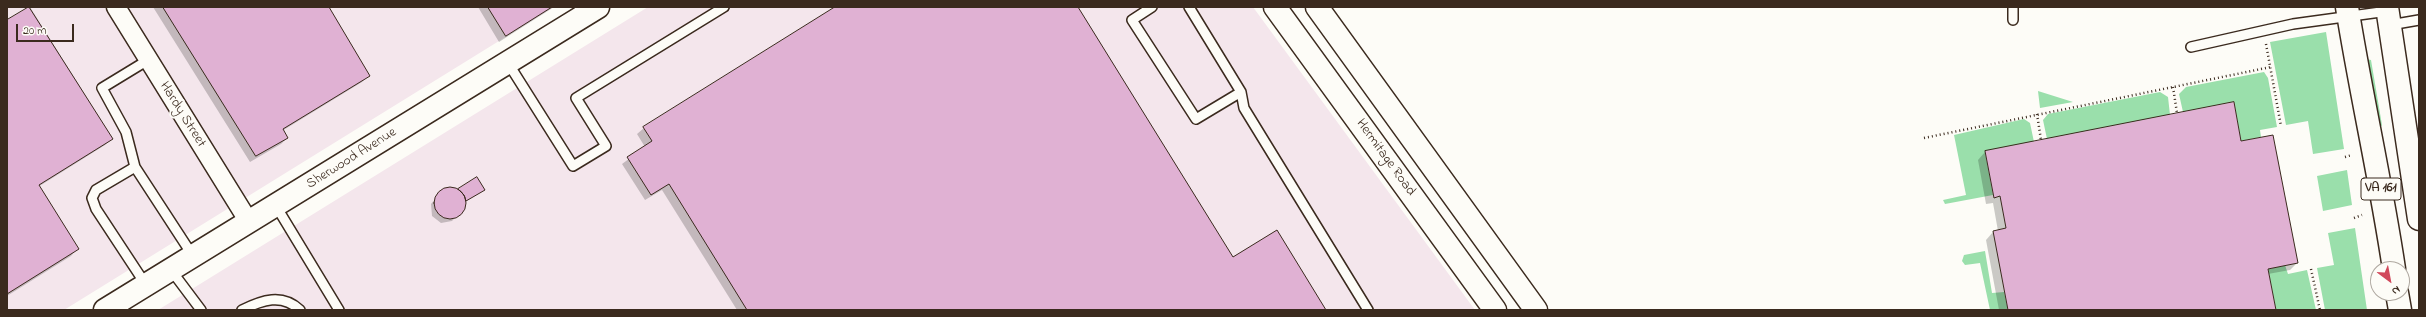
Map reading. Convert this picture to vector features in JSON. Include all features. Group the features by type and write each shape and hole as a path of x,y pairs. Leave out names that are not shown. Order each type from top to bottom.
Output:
{"street":[{"name":"Hardy Street","path":"116,7 249,222"},
{"name":"Sherwood Avenue","path":"105,310 598,7"},
{"name":"Hermitage Road","path":"1275,7 1495,310"},
{"path":"1317,7 1536,310"},
{"name":"VA 161","path":"2348,11 2364,110 2381,188 2393,261"},
{"name":"VA 161","path":"2388,14 2419,219"}],"lane":[{"path":"508,62 573,166 606,146 576,98 724,7"},
{"path":"1152,7 1132,20 1196,119 1241,92"},
{"path":"1189,7 1241,92 1244,108 1368,310"},
{"path":"2013,7 2013,20"},
{"path":"2191,47 2348,11 2388,14 2419,20"},
{"path":"148,60 102,88 126,132 135,167 194,256"},
{"path":"135,167 96,190 92,198 96,209 146,285"},
{"path":"276,206 339,310"},
{"path":"171,270 201,310"},
{"path":"242,310 261,300 282,299 300,310"}],"path":[{"path":"2264,30 2281,126"},
{"path":"1924,138 2271,67"},
{"path":"2173,87 2177,113"},
{"path":"2037,114 2041,140"},
{"path":"2345,157 2352,154"},
{"path":"2354,218 2362,215"},
{"path":"2311,269 2320,310"}],"shaded area":[{"path":"7,7 554,7 64,310 7,310"},
{"path":"648,7 1253,7 1475,310 158,310"}],"green space":[{"path":"2326,32 2344,149 2313,154 2308,121 2286,125 2270,42"},
{"path":"2366,59 2371,60 2382,125 2380,128"},
{"path":"2264,72 2268,78 2277,127 2260,130 2261,137 2241,141 2234,102 2183,112 2179,94 2186,87"},
{"path":"2038,91 2073,102 2040,108"},
{"path":"2160,92 2168,97 2170,115 2047,139 2043,120 2048,114"},
{"path":"2024,119 2030,123 2034,142 1985,152 1993,195 1945,204 1943,200 1966,195 1954,135"},
{"path":"2347,170 2352,205 2323,211 2317,176"},
{"path":"2355,228 2367,310 2325,310 2317,268 2334,265 2328,233"},
{"path":"1985,251 1992,293 2004,292 2008,310 1990,310 1980,263 1965,265 1962,261 1964,255"},
{"path":"2285,265 2288,274 2307,270 2316,310 2276,310 2268,269"}],"building":[{"path":"29,7 113,139 39,185 79,249 7,294 7,20"},
{"path":"163,7 329,7 370,76 283,129 288,138 256,156"},
{"path":"488,7 552,7 506,36"},
{"path":"835,7 1078,7 1233,257 1277,230 1326,310 747,310 669,184 651,195 627,157 652,141 643,127"},
{"path":"2234,102 2241,141 2273,135 2298,263 2268,269 2276,310 2008,310 1993,231 2006,228 2000,196 1994,198 1985,151"},
{"path":"477,177 485,190 466,201 464,195 458,189"},
{"path":"447,187 453,187 463,194 466,203 465,209 459,216 453,219 447,219 437,212 434,206 434,200 441,190"}]}
